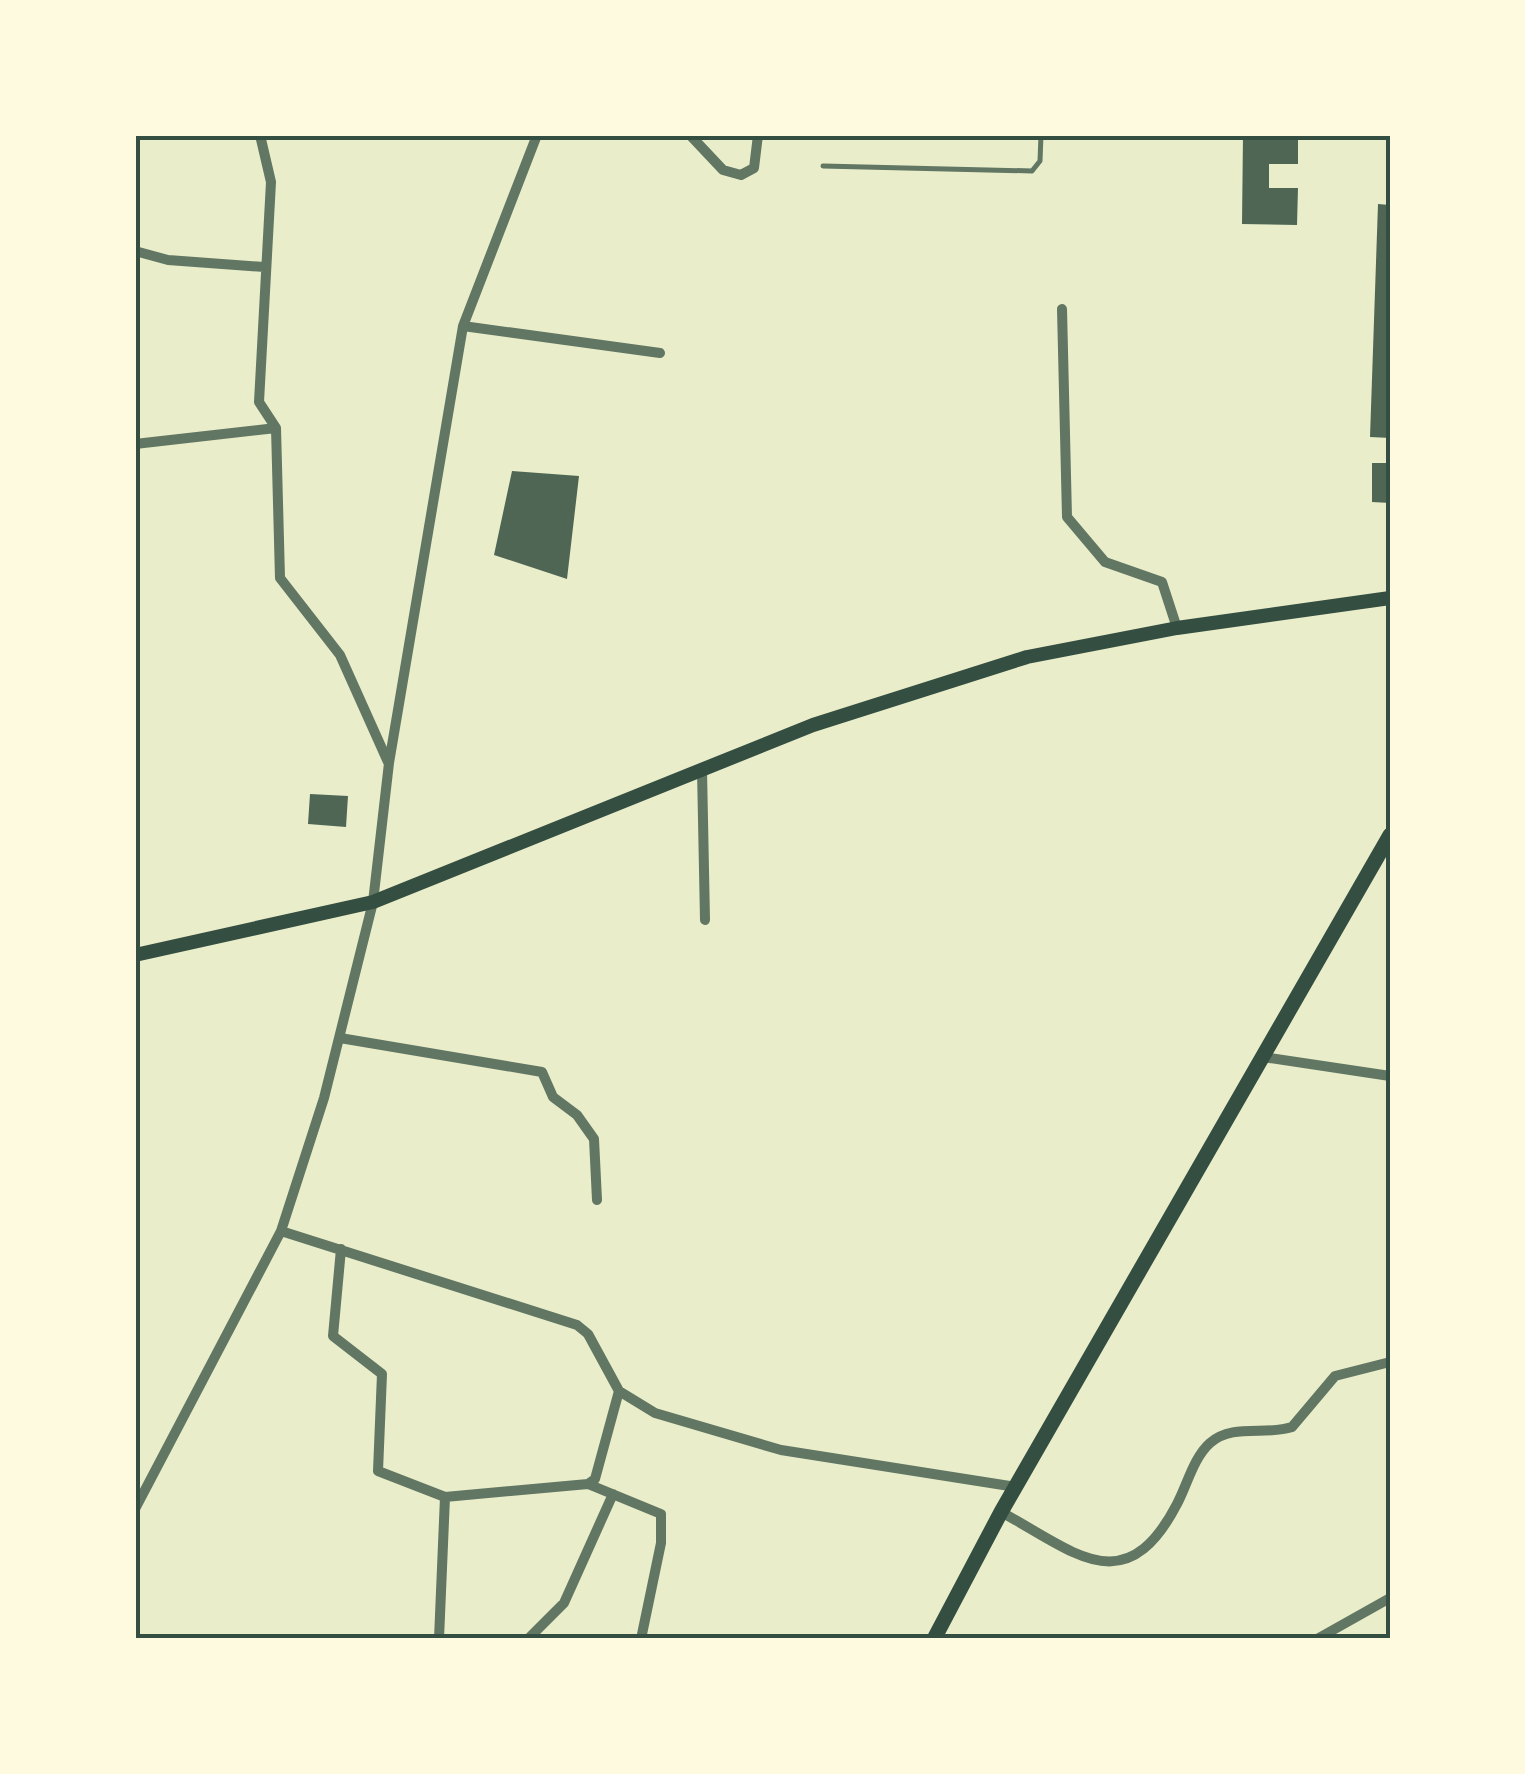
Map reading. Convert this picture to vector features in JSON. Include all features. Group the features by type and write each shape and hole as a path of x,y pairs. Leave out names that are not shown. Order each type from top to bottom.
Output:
{"main road":[{"path":"135,956 373,902 813,726 1027,656 1177,628 1390,598"},
{"path":"934,1639 1016,1487 1390,835"}],"street":[{"path":"260,135 270,182 259,402 276,428 280,578 340,655 389,763"},
{"path":"135,1509 281,1230 340,1038 373,902 389,763 463,326 537,135"},
{"path":"690,135 724,170 740,176 754,168 758,135"},
{"path":"135,250 168,260 264,267"},
{"path":"1062,309 1067,517 1105,562 1162,582 1177,628"},
{"path":"463,326 660,354"},
{"path":"135,444 276,428"},
{"path":"702,770 705,920"},
{"path":"340,1038 542,1072 553,1097 577,1115 594,1139 597,1200"},
{"path":"1264,1057 1390,1076"},
{"path":"281,1230 577,1325 588,1334 619,1392 656,1414 781,1450 1016,1487"},
{"path":"341,1250 334,1336 382,1374 378,1470 445,1496 588,1484 661,1514 661,1543 641,1639"},
{"path":"1002,1512 1079,1558 1117,1563 1158,1539 1209,1444 1237,1432 1292,1427 1335,1376 1390,1362"},
{"path":"588,1484 595,1479 619,1392"},
{"path":"528,1639 564,1603 612,1494"},
{"path":"439,1639 445,1496"},
{"path":"1316,1639 1370,1613 1390,1598"}],"lane":[{"path":"823,166 1032,171 1040,161 1041,135"}],"building":[{"path":"1243,135 1298,135 1298,164 1269,164 1269,188 1298,188 1297,225 1242,224"},
{"path":"1378,204 1390,205 1390,438 1370,437"},
{"path":"1372,463 1390,463 1390,503 1372,502"},
{"path":"512,471 579,476 567,579 494,555"},
{"path":"310,794 348,796 346,827 308,824"}]}
